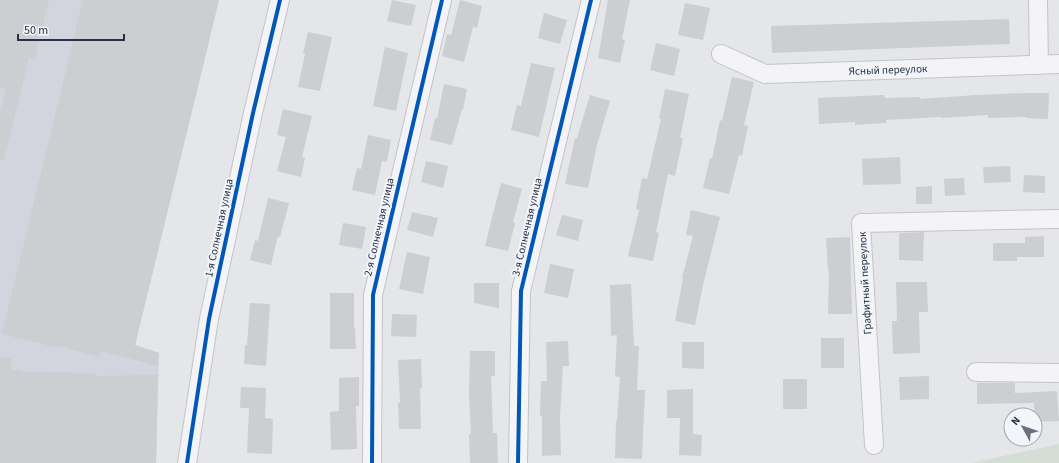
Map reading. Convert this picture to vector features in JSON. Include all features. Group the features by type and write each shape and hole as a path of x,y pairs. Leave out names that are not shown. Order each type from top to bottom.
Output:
{"street":[{"name":"1-я Солнечная улица","path":"187,463 208,318 280,0"},
{"name":"2-я Солнечная улица","path":"372,463 373,295 442,0"},
{"name":"3-я Солнечная улица","path":"518,463 521,291 591,0"},
{"path":"1038,0 1039,65"},
{"name":"Ясный переулок","path":"721,54 765,74 1059,64"},
{"name":"Графитный переулок","path":"874,445 861,223 1059,219"},
{"path":"976,372 1059,373"}],"shaded area":[{"path":"0,0 219,0 135,345 159,353 156,463 0,463"},
{"path":"1059,444 1059,463 971,463"}],"building":[{"path":"0,0 49,0 35,59 29,57 4,160 0,160 0,112 6,88 0,88"},
{"path":"83,0 219,0 135,345 159,353 158,366 101,351 99,357 59,346 58,348 2,334"},
{"path":"392,0 416,5 411,26 387,21"},
{"path":"460,0 482,6 477,28 473,27 464,62 442,56 447,34 451,35"},
{"path":"608,0 630,0 622,39 625,40 620,63 598,58"},
{"path":"685,3 710,8 703,40 678,35"},
{"path":"544,13 567,20 560,44 538,38"},
{"path":"1009,19 1010,44 772,53 771,26"},
{"path":"308,32 332,37 320,91 298,87"},
{"path":"656,43 680,49 674,76 650,70"},
{"path":"385,47 408,53 396,111 373,106"},
{"path":"531,63 555,68 539,137 511,130 517,105 521,106"},
{"path":"732,77 754,82 744,125 748,126 742,156 739,155 729,194 703,188 710,158 712,159 720,120 722,121"},
{"path":"444,84 467,89 463,110 462,109 452,145 430,140 435,118 437,119"},
{"path":"665,89 689,94 680,138 683,138 675,176 668,174 656,232 659,233 653,261 628,256 639,210 636,209 642,178 647,179 661,119 659,119"},
{"path":"1049,93 1048,119 1026,117 988,118 988,115 886,120 886,123 855,125 855,122 819,124 818,98 884,95 885,98 920,97 920,99"},
{"path":"590,95 610,101 597,145 588,188 565,184 575,138 577,138"},
{"path":"283,109 312,116 302,157 305,158 301,177 277,171 286,137 277,135"},
{"path":"368,135 391,140 387,162 382,161 375,195 352,190 357,168 361,169"},
{"path":"900,157 901,184 863,185 862,159"},
{"path":"426,161 448,166 443,188 421,182"},
{"path":"1010,166 1011,182 984,183 983,167"},
{"path":"1024,175 1045,176 1045,193 1023,192"},
{"path":"964,178 965,195 945,196 944,179"},
{"path":"501,183 522,189 513,222 515,223 508,251 485,246"},
{"path":"932,186 932,204 916,204 916,187"},
{"path":"268,198 289,203 280,237 278,236 271,265 250,260 255,240 258,241"},
{"path":"691,210 720,217 703,285 695,325 675,321 682,278 693,236 686,235"},
{"path":"412,212 438,218 433,237 407,230"},
{"path":"562,215 583,220 578,241 556,235"},
{"path":"343,223 366,227 362,249 339,245"},
{"path":"924,232 923,261 899,260 899,233"},
{"path":"1044,236 1044,257 1017,257 1017,261 993,261 993,243 1025,243 1025,237"},
{"path":"850,237 852,314 828,314 829,271 826,238"},
{"path":"407,252 430,257 423,294 399,289"},
{"path":"550,264 574,269 568,298 544,293"},
{"path":"896,282 927,282 928,312 919,312 920,353 893,354 892,321 897,321"},
{"path":"474,283 499,283 499,308 474,303"},
{"path":"631,284 634,346 639,346 637,390 645,390 642,459 615,458 616,421 620,377 615,376 617,335 611,336 610,285"},
{"path":"330,293 354,293 354,328 356,349 330,349"},
{"path":"250,303 270,304 266,366 244,364"},
{"path":"392,314 417,315 416,337 391,336"},
{"path":"821,338 844,338 844,368 821,368"},
{"path":"568,341 569,366 563,366 560,417 561,455 542,456 542,416 540,416 541,381 547,381 546,342"},
{"path":"682,342 704,342 704,369 682,368"},
{"path":"470,351 495,351 495,376 491,376 493,433 497,433 498,463 470,463"},
{"path":"0,357 11,358 11,370 22,370 22,372 95,373 95,376 158,375 156,463 0,463"},
{"path":"421,359 421,429 399,429 398,403 400,403 398,360"},
{"path":"929,376 929,399 900,400 899,377"},
{"path":"359,377 359,406 356,406 357,449 331,450 330,412 339,411 339,378"},
{"path":"783,379 807,379 807,409 783,409"},
{"path":"977,383 1015,383 1015,393 1057,391 1059,421 1043,422 1043,407 1034,407 1034,403 977,404"},
{"path":"241,387 266,388 265,418 273,419 272,454 247,453 249,408 240,408"},
{"path":"693,389 693,434 702,435 701,456 679,455 680,418 667,418 667,390"}],"cycle path":[{"path":"187,463 209,319 253,113 280,0"},
{"path":"372,463 373,295 442,0"},
{"path":"518,463 521,291 591,0"}]}
